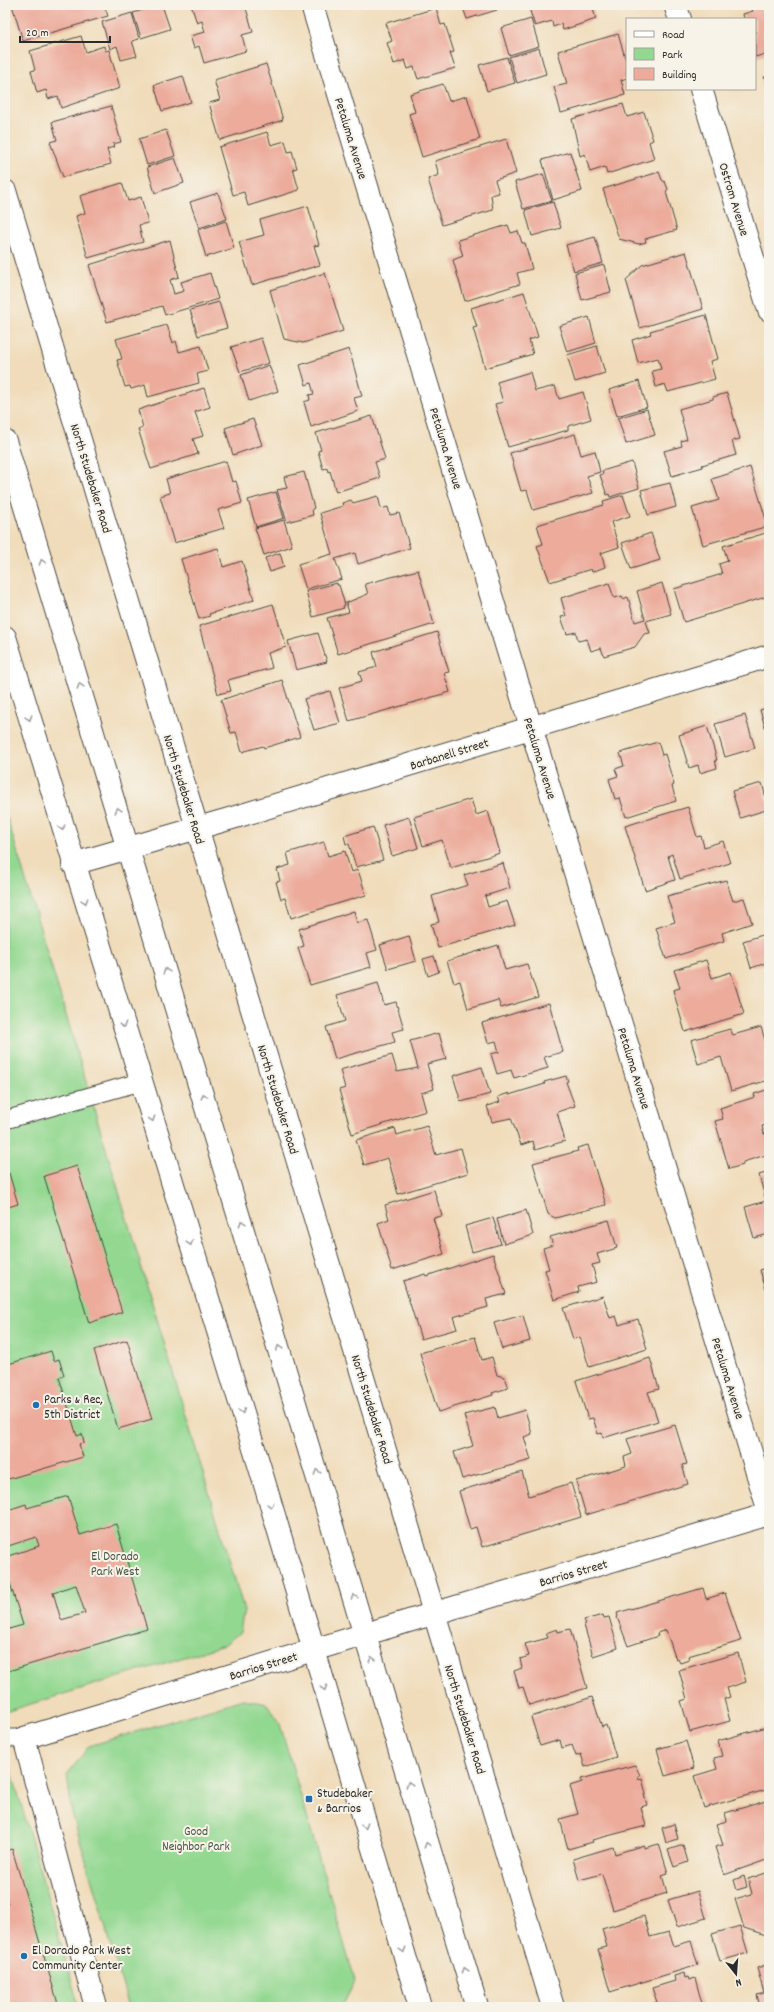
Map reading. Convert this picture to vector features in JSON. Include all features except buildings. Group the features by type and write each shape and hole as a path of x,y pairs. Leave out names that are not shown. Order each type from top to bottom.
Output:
{"street":[{"name":"Petaluma Avenue","path":"312,5 533,728 769,1513"},
{"path":"675,5 680,18"},
{"name":"Ostrom Avenue","path":"701,90 769,310"},
{"name":"North Studebaker Road","path":"5,190 553,2007"},
{"path":"5,441 129,848 476,2007"},
{"path":"5,637 73,864 260,1468 420,2007"},
{"name":"Barbanell Street","path":"73,864 533,728 769,656"},
{"name":"Barrios Street","path":"96,2007 15,1738 435,1614 769,1513"}],"lane":[{"path":"5,1120 140,1082"}],"green space":[{"name":"El Dorado Park West","path":"5,811 244,1610 240,1632 224,1645 5,1712"},
{"name":"Good Neighbor Park","path":"243,1699 267,1704 279,1721 355,1981 342,2007 129,2007 72,1813 67,1775 89,1746"},
{"path":"5,1748 79,2007 5,2007"}],"place":[{"name":"Parks & Rec, 5th District","path":"36,1405"},
{"name":"Studebaker & Barrios","path":"309,1799"},
{"name":"El Dorado Park West Community Center","path":"24,1956"}]}
